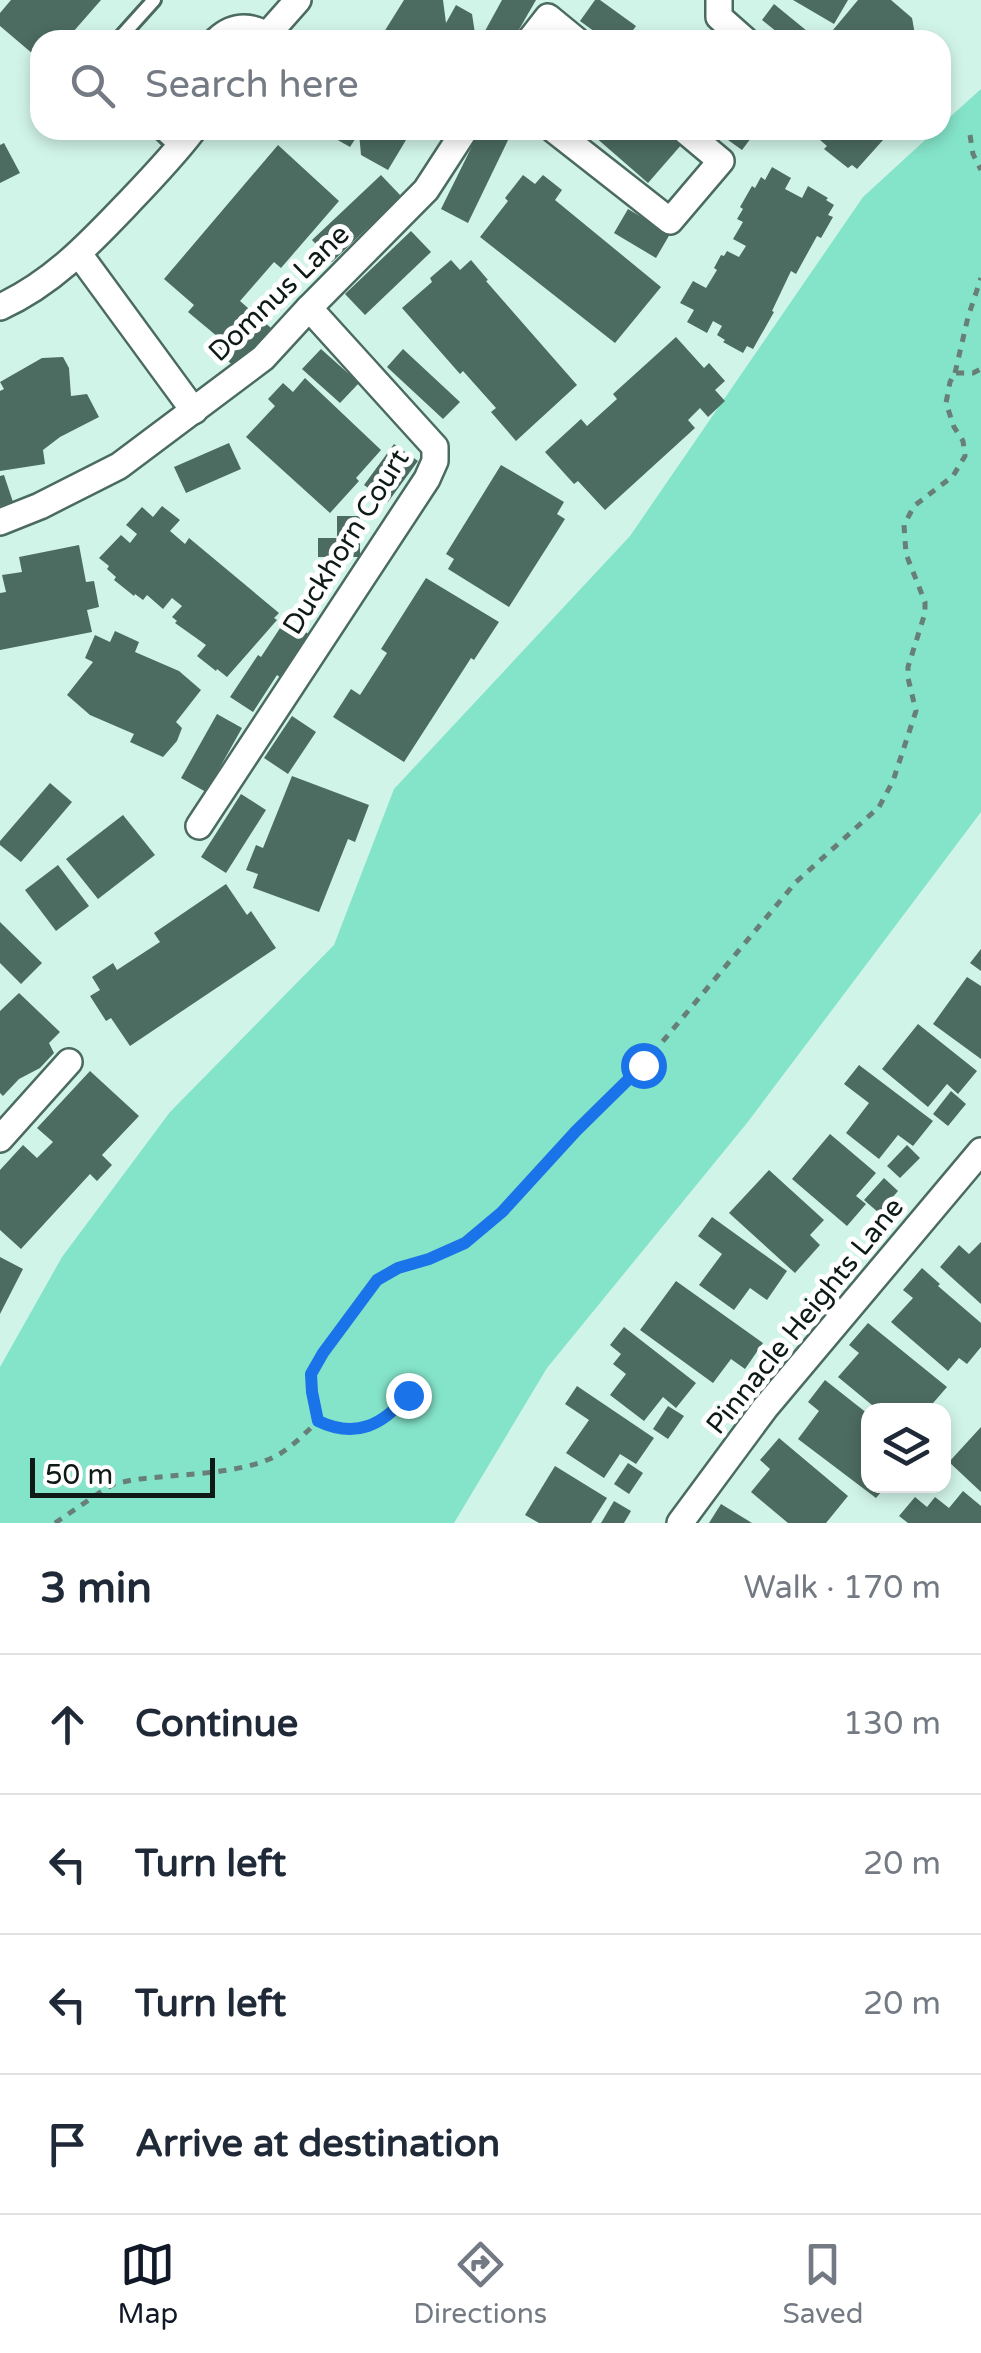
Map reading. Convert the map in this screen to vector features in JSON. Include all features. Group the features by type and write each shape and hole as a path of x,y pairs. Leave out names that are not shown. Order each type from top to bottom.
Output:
{"street":[{"path":"275,30 298,0"},
{"path":"719,0 719,18 733,30"},
{"path":"538,30 548,18 563,30"},
{"path":"230,30 257,30"},
{"path":"0,307 26,295 80,254 186,140"},
{"name":"Domnus Lane","path":"0,522 119,466 264,358 426,190 458,140"},
{"path":"567,140 670,220 721,161 696,140"},
{"path":"80,254 194,411"},
{"name":"Duckhorn Court","path":"199,826 427,479 435,461 435,446 309,308"},
{"path":"0,1139 69,1062"},
{"name":"Pinnacle Heights Lane","path":"680,1523 765,1408 981,1151"}],"lane":[{"path":"127,30 154,0"}],"path":[{"path":"970,135 981,170"},
{"path":"318,1421 311,1374 377,1280 398,1268 453,1250 502,1212 643,1065 796,882 879,807 893,780 916,711 908,667 925,613 925,602 906,554 904,524 914,506 952,476 965,456 963,441 946,403 981,278"},
{"path":"955,373 981,369"},
{"path":"318,1421 342,1430 374,1424 414,1391"},
{"path":"55,1523 114,1484 270,1460 318,1421"}],"green space":[{"path":"981,89 981,812 747,1123 547,1368 454,1523 0,1523 0,1367 62,1257 170,1112 334,945 394,789 630,536 863,197 925,140 951,140 951,116"}],"building":[{"path":"11,0 101,0 75,30 30,30 30,52 0,26 0,13"},
{"path":"404,0 443,0 446,23 456,5 472,14 474,30 385,30"},
{"path":"502,0 536,0 519,30 486,30"},
{"path":"595,0 600,0 636,26 633,30 592,30 580,21"},
{"path":"793,0 848,0 834,24"},
{"path":"858,0 891,0 912,18 914,30 833,30"},
{"path":"774,4 806,30 774,30 762,20"},
{"path":"360,140 406,140 388,170 361,155"},
{"path":"475,140 508,140 468,223 441,209"},
{"path":"599,140 677,140 682,144 648,183"},
{"path":"728,140 750,140 742,150"},
{"path":"820,140 883,140 857,169 852,165 848,168 824,149 827,146"},
{"path":"4,143 20,173 0,183 0,145"},
{"path":"278,145 339,201 281,268 274,262 240,301 271,328 236,368 211,346 218,337 188,312 194,305 164,279"},
{"path":"772,167 791,178 785,189 802,198 808,186 828,198 834,205 828,215 833,217 821,238 817,236 796,274 791,271 753,349 747,346 743,353 723,342 717,335 722,326 713,321 707,333 687,322 694,310 680,303 693,281 706,288 721,255 727,251 739,257 746,246 733,239 743,222 737,219 743,209 740,207 752,186 755,188 761,177 765,180"},
{"path":"381,175 401,196 332,262 312,240"},
{"path":"523,175 535,184 543,175 562,190 555,200 661,287 615,343 480,237"},
{"path":"628,209 670,234 656,258 614,233"},
{"path":"411,231 431,252 365,315 345,294"},
{"path":"451,260 460,270 471,260 577,385 516,441 491,412 496,408 402,308"},
{"path":"676,337 704,368 709,363 725,381 715,390 725,401 708,417 700,408 688,420 695,428 605,510 545,452 581,419 587,426 617,399 613,394"},
{"path":"321,349 359,383 340,403 302,369"},
{"path":"403,349 460,402 443,419 387,367"},
{"path":"63,357 69,368 71,396 87,394 99,417 43,450 45,464 0,471 0,391 4,389 0,382 42,358"},
{"path":"305,378 381,450 330,513 246,437 275,406 268,399 283,383 293,392"},
{"path":"229,443 241,469 186,493 174,467"},
{"path":"394,444 418,461 388,502 364,485"},
{"path":"501,465 564,502 557,514 565,519 509,607 448,569 454,559 446,554"},
{"path":"4,475 13,502 0,506 0,476"},
{"path":"162,506 180,520 170,531 185,544 189,538 279,613 227,677 197,656 206,645 175,623 172,617 182,606 172,598 163,609 147,595 143,600 134,596 114,580 109,566 99,558 121,535 130,543 137,534 126,525 142,507 153,517"},
{"path":"337,516 360,516 360,557 318,557 318,538 337,538"},
{"path":"79,545 86,582 94,581 99,607 87,610 92,632 0,650 0,593 6,592 2,575 22,572 19,557"},
{"path":"426,578 499,622 404,762 333,717 351,689 360,695 387,653 381,649"},
{"path":"286,619 310,635 253,712 230,697"},
{"path":"115,631 139,642 135,652 179,671 201,690 176,722 182,728 163,757 130,742 134,734 90,715 67,695 93,662 85,658 95,635 110,642"},
{"path":"217,714 242,728 206,792 181,778"},
{"path":"292,716 316,732 288,774 264,758"},
{"path":"292,776 369,805 355,842 348,839 319,912 253,888 258,874 246,870 256,845 263,848"},
{"path":"50,783 72,802 21,862 0,841"},
{"path":"241,794 266,810 226,873 201,857"},
{"path":"123,815 155,855 98,899 66,859"},
{"path":"58,865 89,906 56,931 25,890"},
{"path":"226,884 247,915 251,911 276,948 130,1046 111,1018 106,1021 90,996 100,990 92,977 113,963 117,970 160,942 154,933"},
{"path":"0,922 42,963 21,984 0,963"},
{"path":"981,949 981,971 970,963"},
{"path":"967,977 981,986 981,1059 933,1024"},
{"path":"19,993 60,1032 49,1043 54,1053 3,1096 0,1011"},
{"path":"918,1024 977,1071 958,1094 947,1084 928,1107 882,1069"},
{"path":"859,1065 933,1121 913,1146 898,1135 879,1159 846,1133 869,1103 844,1084"},
{"path":"90,1071 139,1116 102,1155 112,1165 97,1181 90,1174 21,1249 0,1230 0,1170 23,1145 37,1158 53,1142 37,1128"},
{"path":"951,1091 966,1104 948,1126 933,1114"},
{"path":"830,1134 876,1173 856,1196 866,1204 847,1226 792,1179"},
{"path":"907,1145 920,1158 900,1178 887,1166"},
{"path":"769,1170 824,1220 810,1235 820,1245 795,1273 729,1213"},
{"path":"884,1178 898,1191 879,1213 864,1200"},
{"path":"712,1217 787,1271 767,1300 750,1288 734,1310 699,1285 722,1254 698,1236"},
{"path":"981,1242 981,1304 940,1267 959,1245 969,1254"},
{"path":"0,1257 23,1269 0,1314"},
{"path":"922,1268 981,1323 981,1347 967,1364 959,1358 948,1371 891,1322 913,1298 903,1290"},
{"path":"676,1281 763,1343 745,1369 731,1359 713,1383 640,1330"},
{"path":"868,1323 947,1387 933,1403 870,1403 838,1377 859,1353 849,1345"},
{"path":"624,1327 696,1383 676,1408 663,1397 644,1421 610,1395 626,1374 613,1364 621,1354 610,1345"},
{"path":"825,1380 861,1408 861,1487 798,1439 819,1411 808,1402"},
{"path":"577,1386 654,1438 636,1464 620,1454 604,1478 566,1453 589,1420 565,1404"},
{"path":"668,1406 684,1416 668,1439 653,1429"},
{"path":"981,1427 981,1492 951,1460"},
{"path":"779,1438 848,1496 826,1523 788,1523 751,1492 770,1469 760,1460"},
{"path":"628,1463 643,1473 629,1494 614,1484"},
{"path":"555,1466 607,1498 591,1523 539,1523 525,1515"},
{"path":"963,1491 981,1506 981,1523 908,1523 899,1516 915,1497 927,1507 935,1497 949,1508"},
{"path":"614,1501 631,1511 624,1523 601,1523"},
{"path":"721,1504 752,1523 709,1523"}],"route":[{"path":"408,1395 374,1424 342,1430 318,1421 311,1374 377,1280 465,1243 502,1212 643,1065"}]}
